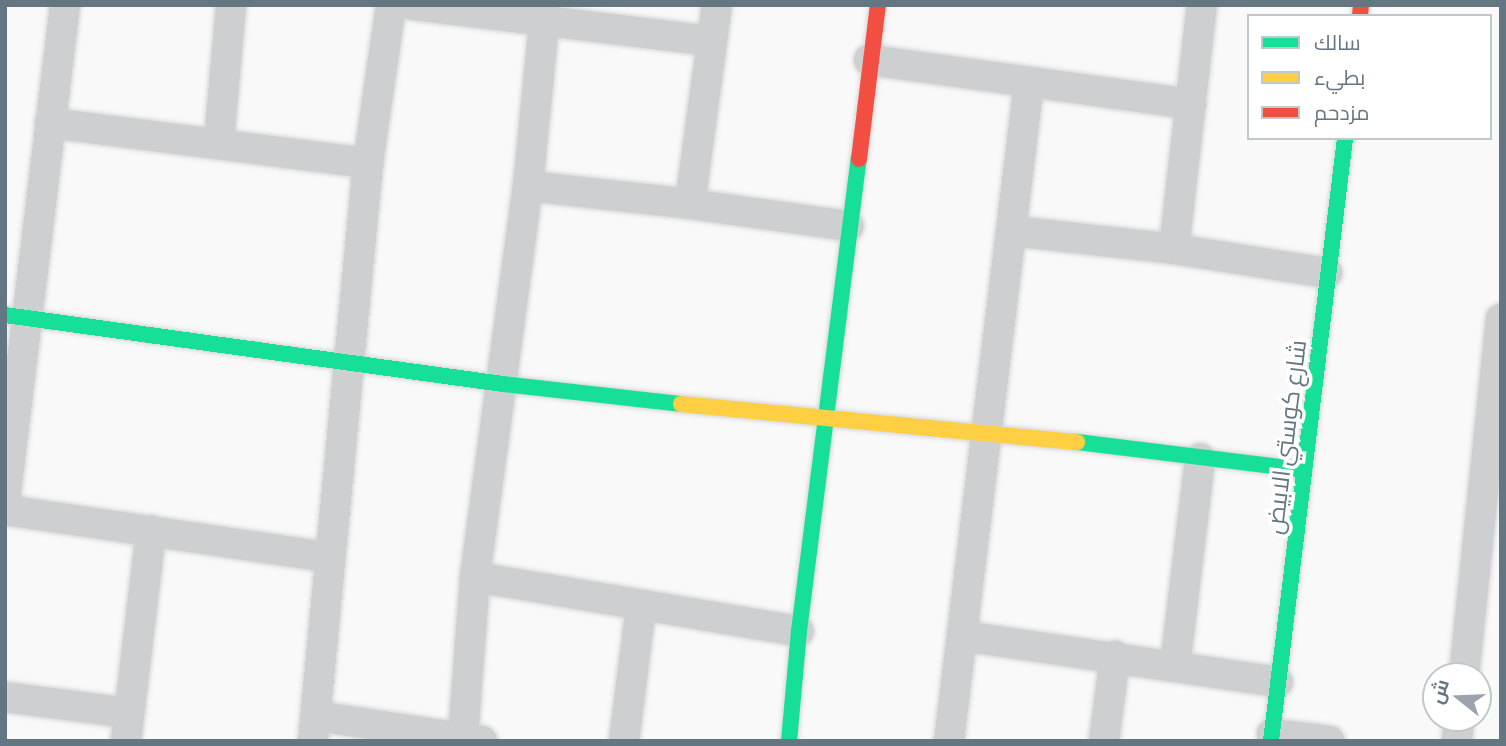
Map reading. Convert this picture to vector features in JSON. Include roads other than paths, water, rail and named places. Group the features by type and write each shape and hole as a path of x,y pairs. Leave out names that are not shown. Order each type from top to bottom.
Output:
{"main road":[{"path":"789,741 824,420 877,5"},
{"name":"شارع كوستي الابيض","path":"1271,737 1345,140"},
{"path":"17,317 503,384 824,420 985,431 1304,470"}],"street":[{"path":"5,501 17,317 50,123 65,5"},
{"path":"219,142 231,5"},
{"path":"391,5 368,163 328,557 315,729 472,739 475,577 528,186 544,23"},
{"path":"413,5 544,23 712,41"},
{"path":"690,204 718,5"},
{"path":"1174,249 1202,5"},
{"path":"869,60 1191,104"},
{"path":"949,741 1029,83"},
{"path":"50,123 219,142 368,163"},
{"path":"528,186 690,204 848,226"},
{"path":"1012,231 1174,249 1327,273"},
{"path":"1465,662 1501,319"},
{"path":"1175,666 1200,458"},
{"path":"5,510 328,557"},
{"path":"5,697 127,727 151,530"},
{"path":"475,577 799,631"},
{"path":"624,741 641,606"},
{"path":"962,636 1115,656 1278,682"},
{"path":"1104,741 1115,656"},
{"path":"1271,737 1330,741"}]}
